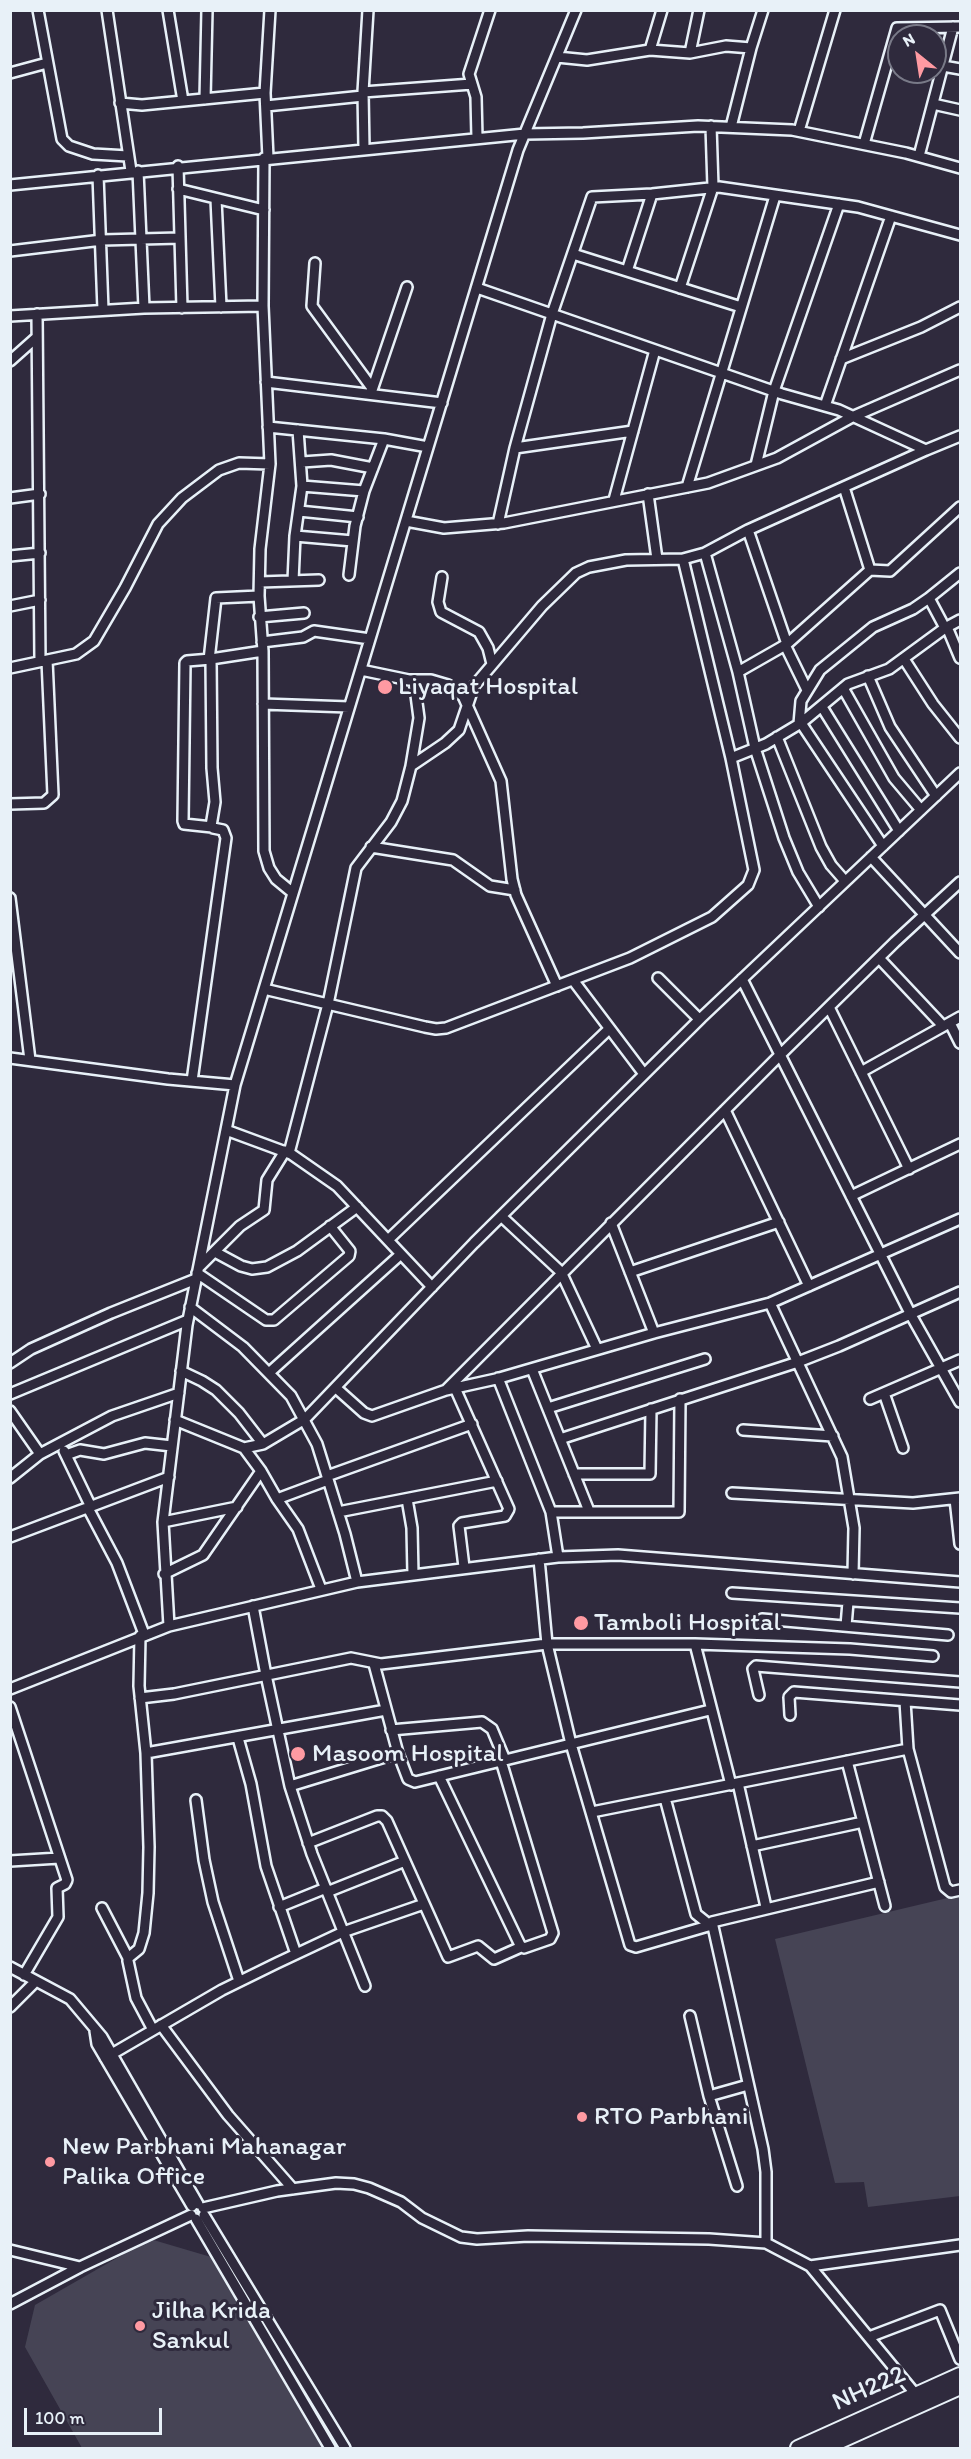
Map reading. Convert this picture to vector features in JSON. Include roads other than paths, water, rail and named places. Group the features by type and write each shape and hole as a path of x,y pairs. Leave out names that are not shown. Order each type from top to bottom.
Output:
{"highway":[{"name":"NH222","path":"824,2448 920,2399 960,2375"},
{"name":"NH222","path":"798,2448 920,2399 960,2387"}],"street":[{"path":"38,10 60,131 65,143 93,154 128,156"},
{"path":"106,10 128,156 134,171 142,239 144,309"},
{"path":"168,10 183,101"},
{"path":"205,99 207,10"},
{"path":"270,10 265,93 263,306 270,464 260,549 259,596 262,647 264,851 269,868 276,879 293,893"},
{"path":"364,149 363,94 368,10"},
{"path":"477,138 476,98 469,74 490,10"},
{"path":"169,1626 164,1574 163,1522 175,1420 190,1307 235,1085 525,134 576,10"},
{"path":"650,50 662,10"},
{"path":"690,53 699,10"},
{"path":"731,127 763,10"},
{"path":"799,131 834,10"},
{"path":"864,144 897,28 957,27 947,55"},
{"path":"557,57 587,60 650,50 690,53 726,46 751,48"},
{"path":"10,73 47,63"},
{"path":"266,106 471,84"},
{"path":"919,156 938,84"},
{"path":"120,103 142,105 265,93"},
{"path":"933,104 960,110"},
{"path":"680,288 713,188 711,126"},
{"path":"10,185 178,166 477,138 711,126 799,131 919,156 960,168"},
{"path":"178,166 182,308"},
{"path":"98,175 103,310"},
{"path":"498,524 515,448 552,314 592,197 713,188 839,204 960,235"},
{"path":"178,189 264,210"},
{"path":"627,271 652,194"},
{"path":"687,487 775,196"},
{"path":"216,199 221,307"},
{"path":"756,465 774,391 839,204"},
{"path":"825,406 891,216"},
{"path":"10,251 102,240 180,238"},
{"path":"573,254 741,307"},
{"path":"315,263 312,306 371,391"},
{"path":"371,391 407,287"},
{"path":"477,288 720,373 825,406 926,450"},
{"path":"10,316 103,310 263,306"},
{"path":"841,359 921,327 960,307"},
{"path":"10,804 44,803 53,795 40,600 37,314"},
{"path":"10,361 37,337"},
{"path":"614,500 655,350"},
{"path":"406,521 444,528 498,524 708,483 777,458 852,417 960,370"},
{"path":"266,382 371,391 442,403"},
{"path":"268,427 384,439 428,447"},
{"path":"293,581 295,536 302,486 298,430"},
{"path":"515,448 633,431"},
{"path":"411,766 445,743 459,730 474,686 542,606 576,573 589,567 626,560 683,559 705,553 748,530 960,436"},
{"path":"349,575 353,541 364,491 384,439"},
{"path":"302,462 331,460 373,468"},
{"path":"10,668 76,654 93,640 158,524 182,498 219,470 239,463 270,464"},
{"path":"302,486 364,491"},
{"path":"844,487 870,570"},
{"path":"10,498 40,494"},
{"path":"648,494 657,559"},
{"path":"738,672 786,644 870,570 890,571 960,507"},
{"path":"299,511 358,517"},
{"path":"748,530 786,644 807,690"},
{"path":"295,536 353,541"},
{"path":"10,556 40,553"},
{"path":"705,553 738,672 755,748 784,838 798,872 819,907"},
{"path":"264,989 436,1029 468,1021 630,958 712,917 748,885 754,870 683,559"},
{"path":"883,846 800,724 800,705 820,670 873,627 913,609 960,574"},
{"path":"442,576 438,602 441,612 479,632 488,648 492,664"},
{"path":"260,582 318,580"},
{"path":"212,827 215,802 211,752 210,659 216,598 259,596"},
{"path":"929,598 960,658"},
{"path":"10,606 40,600"},
{"path":"259,617 304,613"},
{"path":"730,758 755,748 800,724 852,682 889,669 960,620"},
{"path":"192,1082 226,838 223,830 184,824 183,821 185,663 303,637 316,631 370,639"},
{"path":"904,659 933,704 960,738"},
{"path":"361,670 414,680 431,680 448,685 463,696 501,781 515,891 557,986"},
{"path":"868,676 890,727 936,796"},
{"path":"11,1362 32,1349 197,1273 240,1226 264,1209 267,1180 287,1152 328,1004 356,868 391,822 402,801 419,718 414,680"},
{"path":"843,688 894,778 921,810"},
{"path":"263,704 350,707"},
{"path":"822,707 899,831"},
{"path":"777,737 821,847 831,865 845,881"},
{"path":"244,1448 264,1444 305,1419 501,1216 699,1019 960,773"},
{"path":"371,847 453,860 490,886 515,891"},
{"path":"871,857 959,949"},
{"path":"451,1389 561,1272 879,958 960,882"},
{"path":"10,898 30,1060"},
{"path":"879,958 946,1025 960,1043"},
{"path":"658,978 699,1019"},
{"path":"742,979 911,1315 960,1402"},
{"path":"573,980 644,1074"},
{"path":"829,1007 909,1169"},
{"path":"861,1072 960,1017"},
{"path":"388,1240 609,1029"},
{"path":"10,1058 192,1082 235,1085"},
{"path":"725,1110 809,1286"},
{"path":"226,1130 287,1152 337,1186 432,1287"},
{"path":"851,1196 960,1144"},
{"path":"215,1252 241,1266 261,1268 297,1251 357,1207"},
{"path":"501,1216 561,1272 597,1349"},
{"path":"336,1388 369,1416 451,1389 770,1303 960,1219"},
{"path":"630,1272 779,1222"},
{"path":"611,1223 654,1333"},
{"path":"197,1273 266,1320 274,1320 349,1257 350,1251 330,1226"},
{"path":"270,1372 401,1254"},
{"path":"560,1438 798,1362 960,1293"},
{"path":"770,1303 842,1457 854,1528 853,1574"},
{"path":"190,1307 243,1347 270,1372 291,1396 305,1419 317,1444 328,1478 357,1582"},
{"path":"10,1394 188,1320"},
{"path":"548,1408 705,1359"},
{"path":"870,1399 960,1360"},
{"path":"532,1369 589,1511"},
{"path":"181,1371 202,1380 216,1390 239,1413 264,1444"},
{"path":"498,1378 551,1512 558,1557"},
{"path":"451,1389 471,1424 509,1509 508,1513 459,1526 464,1567"},
{"path":"10,1478 40,1454 112,1416 179,1393"},
{"path":"884,1393 903,1448"},
{"path":"551,1512 679,1512 680,1399"},
{"path":"574,1474 650,1474 651,1409"},
{"path":"10,1411 40,1454"},
{"path":"175,1420 244,1448 298,1529 321,1589"},
{"path":"277,1499 471,1424"},
{"path":"743,1430 833,1436"},
{"path":"66,1455 80,1450 104,1454 145,1443 172,1446"},
{"path":"61,1444 89,1508 117,1563 142,1635 140,1698 146,1754 148,1893 144,1933 139,1949 128,1958"},
{"path":"164,1574 203,1555 261,1471"},
{"path":"10,1537 169,1477"},
{"path":"338,1512 497,1481"},
{"path":"732,1493 913,1503 958,1498 960,1544"},
{"path":"407,1499 412,1528 413,1575"},
{"path":"163,1522 237,1507"},
{"path":"10,1689 169,1626 321,1589 464,1567 558,1557 618,1555 960,1582"},
{"path":"539,1559 547,1644 571,1744 633,1948 710,1926 715,1920 879,1882"},
{"path":"732,1593 960,1608"},
{"path":"846,1626 848,1602"},
{"path":"253,1606 290,1786 308,1842 365,1986"},
{"path":"762,1619 948,1635"},
{"path":"140,1698 168,1695 351,1658 374,1664 547,1644 695,1644 850,1649 933,1656"},
{"path":"695,1644 710,1710 752,1846 766,1907"},
{"path":"374,1664 398,1753 411,1781 440,1776 710,1710"},
{"path":"759,1695 753,1669 756,1666 960,1682"},
{"path":"790,1714 789,1696 794,1692 960,1705"},
{"path":"905,1701 908,1749 945,1887 951,1892 960,1890"},
{"path":"10,1707 67,1880 57,1890 60,1913 24,1975"},
{"path":"146,1754 386,1710"},
{"path":"308,1842 376,1816 382,1816 387,1821 448,1957 478,1946 494,1959 521,1947 550,1939 553,1933 492,1729 482,1722 391,1730"},
{"path":"238,1738 251,1784 266,1866 296,1954"},
{"path":"592,1812 908,1749"},
{"path":"290,1786 398,1753"},
{"path":"847,1761 885,1906"},
{"path":"440,1776 521,1947"},
{"path":"664,1798 696,1914 710,1926 727,1985 748,2085 758,2118 765,2160 766,2243"},
{"path":"196,1800 204,1860 213,1902 239,1981"},
{"path":"752,1846 863,1822"},
{"path":"10,1861 59,1858"},
{"path":"279,1907 405,1861"},
{"path":"108,2056 239,1981 343,1932 423,1904"},
{"path":"102,1908 128,1958 135,1995 157,2028 228,2115 293,2189"},
{"path":"10,1967 70,1999 95,2031 97,2044 108,2056 330,2448"},
{"path":"10,2007 36,1981"},
{"path":"690,2016 710,2096 737,2187"},
{"path":"710,2096 748,2085"},
{"path":"10,2304 80,2267 197,2211 293,2189 336,2183 369,2188 400,2202 445,2231 461,2237 477,2239 528,2236 709,2239 766,2243 810,2266 920,2399"},
{"path":"197,2211 345,2448"},
{"path":"810,2266 960,2245"},
{"path":"10,2250 80,2267"},
{"path":"869,2337 940,2310 960,2359"}],"place":[{"name":"Liyaqat Hospital","path":"385,687"},
{"name":"Tamboli Hospital","path":"581,1623"},
{"name":"Masoom Hospital","path":"298,1754"},
{"name":"RTO Parbhani","path":"582,2117"},
{"name":"New Parbhani Mahanagar Palika Office","path":"50,2162"},
{"name":"Jilha Krida Sankul","path":"140,2326"}]}
